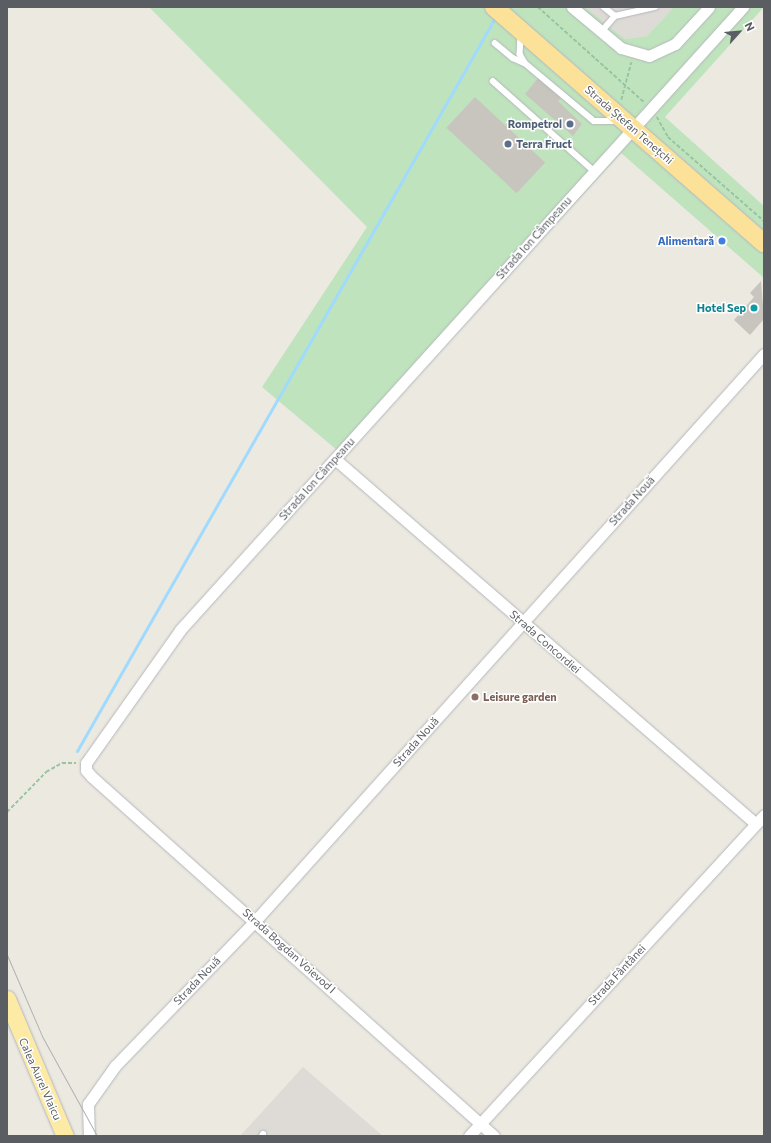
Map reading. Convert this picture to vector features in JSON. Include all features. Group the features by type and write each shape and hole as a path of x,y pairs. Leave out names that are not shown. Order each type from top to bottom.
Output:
{"highway":[{"name":"Strada Ștefan Tenețchi","path":"494,7 764,243"}],"main road":[{"name":"Calea Aurel Vlaicu","path":"7,1000 65,1136"}],"street":[{"path":"572,7 601,32 633,54 649,56 675,44 709,7"},
{"name":"Strada Ion Câmpeanu","path":"85,767 163,651 594,171 623,121 743,7"},
{"name":"Strada Nouă","path":"89,1136 87,1110 101,1084 255,921 764,354"},
{"name":"Strada Concordiei","path":"334,460 756,824"},
{"name":"Strada Bogdan Voievod I","path":"85,767 494,1136"},
{"name":"Strada Fântânei","path":"469,1136 764,815"}],"lane":[{"path":"604,7 614,16"},
{"path":"601,32 614,16 655,7"},
{"path":"521,31 519,49 525,63"},
{"path":"495,43 513,58 525,63 594,121 623,121"},
{"path":"493,81 594,171"}],"path":[{"path":"623,121 633,54"},
{"path":"7,812 46,772 62,762 85,767"}],"shaded area":[{"path":"585,7 674,7 647,36 625,39"},
{"path":"303,1067 383,1136 240,1136"}],"green space":[{"path":"149,7 585,7 625,39 647,36 674,7 764,7 665,117 764,206 764,278 621,153 344,456 262,387 367,227"}],"building":[{"path":"538,78 561,98 558,101 582,124 573,136 525,94"},
{"path":"475,97 545,162 517,193 446,128"},
{"name":"Hotel Sep","path":"761,281 764,319 750,335 734,320 754,297 750,293"}],"waterway":[{"path":"77,751 496,16"}],"tram line":[{"path":"7,955 43,1038 97,1136"}],"place":[{"name":"Rompetrol","path":"570,124"},
{"name":"Terra Fruct","path":"508,144"},
{"name":"Alimentară","path":"722,241"},
{"name":"Hotel Sep","path":"754,308"},
{"name":"Leisure garden","path":"475,697"}]}
